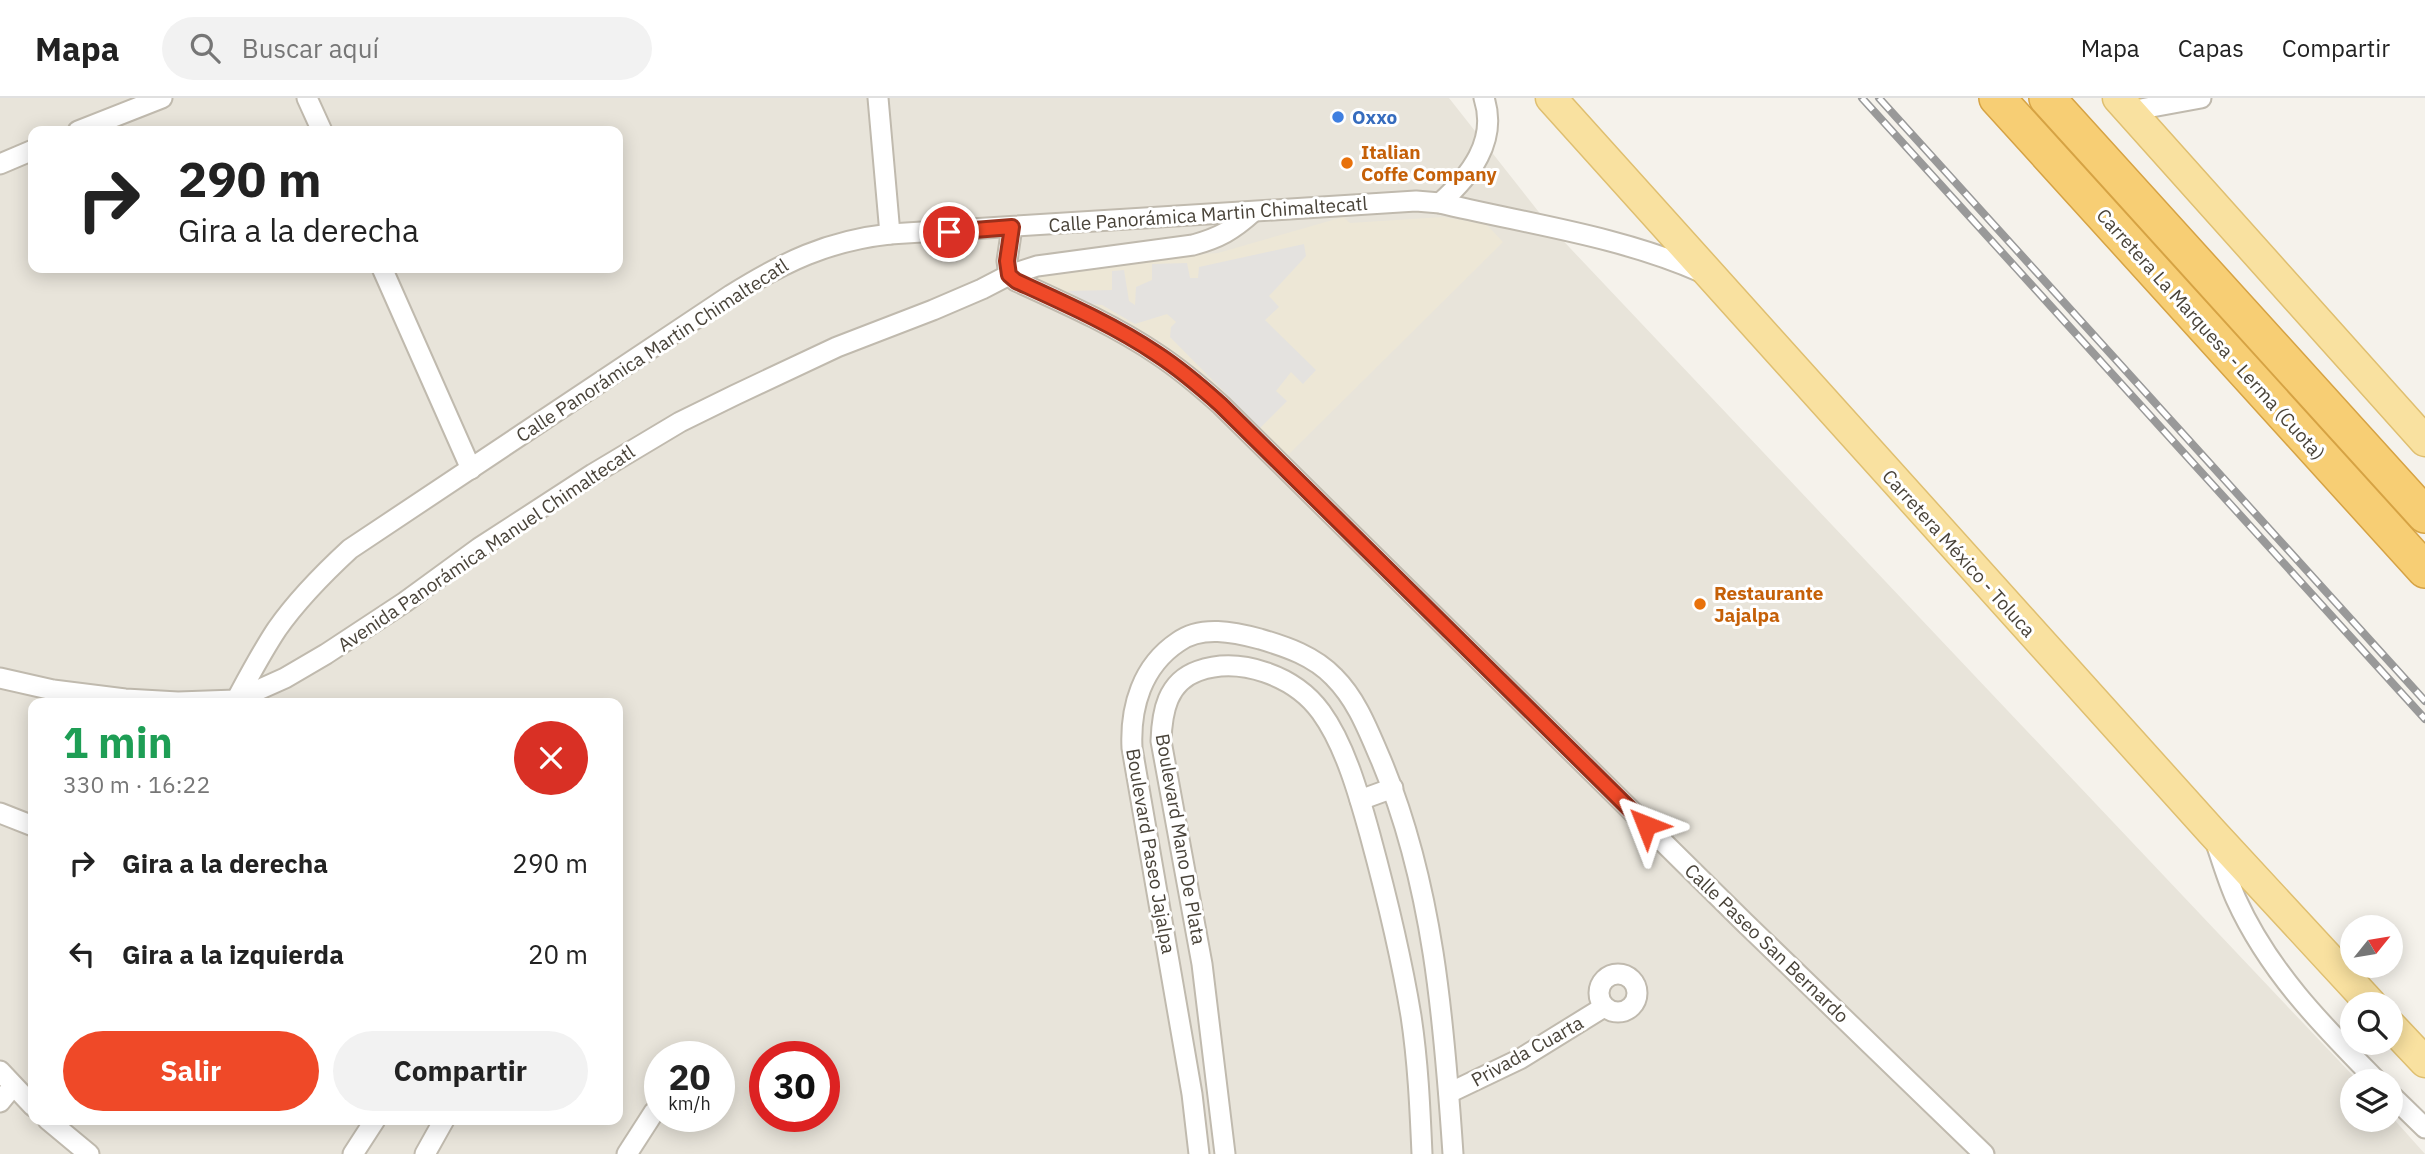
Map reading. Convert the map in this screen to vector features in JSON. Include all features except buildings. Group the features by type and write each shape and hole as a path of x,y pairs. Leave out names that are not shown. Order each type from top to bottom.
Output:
{"highway":[{"name":"Carretera La Marquesa - Lerma (Cuota)","path":"1997,98 2425,570"},
{"name":"Carretera La Marquesa - Lerma (Cuota)","path":"2047,98 2425,515"}],"main road":[{"name":"Carretera México - Toluca","path":"1551,98 2212,832 2360,992"},
{"path":"2124,105 2425,442"},
{"path":"2403,1039 2425,1062"}],"street":[{"path":"91,126 162,98"},
{"path":"307,98 320,126"},
{"path":"878,98 890,234"},
{"path":"1440,204 1460,186 1483,149 1487,118 1484,98"},
{"path":"2124,105 2200,98"},
{"path":"0,164 28,152"},
{"name":"Calle Panorámica Martin Chimaltecatl","path":"237,698 278,627 324,573 372,533 731,295 777,267 825,246 865,236 890,234 1398,201 1440,204 1626,246 1670,258 1712,277"},
{"name":"Avenida Panorámica Manuel Chimaltecatl","path":"243,698 326,654 405,602 479,548 593,474 680,422 735,395 837,347 933,310 1037,265 1193,245 1216,239 1253,212"},
{"path":"1009,275 1007,261 1012,227"},
{"path":"384,273 471,469"},
{"name":"Calle Paseo San Bernardo","path":"1009,275 1156,353 1221,405 1744,922 1984,1154"},
{"name":"Boulevard Paseo Jajalpa","path":"1199,1154 1192,1094 1141,803 1131,726 1143,684 1153,665 1165,651 1182,639 1202,632 1222,631 1293,649 1312,659 1332,675 1349,694 1366,724 1393,788 1423,896 1436,968 1453,1154"},
{"name":"Boulevard Mano De Plata","path":"1225,1154 1202,964 1161,741 1161,716 1168,697 1178,684 1193,673 1212,666 1259,671 1279,677 1301,691 1320,710 1333,731 1360,800 1382,880 1411,1018 1417,1064 1422,1154"},
{"path":"0,678 53,690 117,698"},
{"path":"1360,800 1393,788"},
{"path":"0,814 28,824"},
{"path":"2212,832 2235,898 2270,960 2317,1020 2365,1069"},
{"path":"1171,967 1202,964"},
{"name":"Privada Cuarta","path":"1449,1093 1520,1059 1604,1007"},
{"path":"0,1102 7,1079 28,1101"},
{"path":"2403,1107 2425,1128"},
{"path":"54,1125 89,1154"},
{"path":"353,1154 372,1125"},
{"path":"425,1154 441,1125"},
{"path":"627,1154 644,1128"}],"shaded area":[{"path":"0,98 1449,98 1553,230 2347,1069 2340,1069 2340,1132 2403,1132 2403,1129 2425,1154 0,1154"},
{"path":"1343,217 1350,223 1443,217 1486,224 1503,242 1287,456 1208,377 1156,339 1095,305 1022,275 1126,260 1218,253"},
{"path":"1304,244 1306,256 1269,296 1279,307 1265,320 1316,370 1303,384 1291,372 1276,391 1287,401 1260,428 1170,337 1171,327 1176,322 1167,314 1135,324 1102,305 1091,304 1067,291 1112,290 1112,271 1124,270 1129,301 1135,305 1136,287 1152,280 1152,264 1187,263 1190,278 1198,278 1199,267"}],"railway":[{"path":"1862,98 2425,719"},
{"path":"1879,98 2425,701"}],"place":[{"name":"Oxxo","path":"1338,117"},
{"name":"Italian Coffe Company","path":"1347,163"},
{"name":"Restaurante Jajalpa","path":"1700,604"}],"route":[{"path":"949,232 1012,227 1007,261 1009,275 1016,281 1115,330 1156,353 1189,377 1221,405 1646,825"}]}
